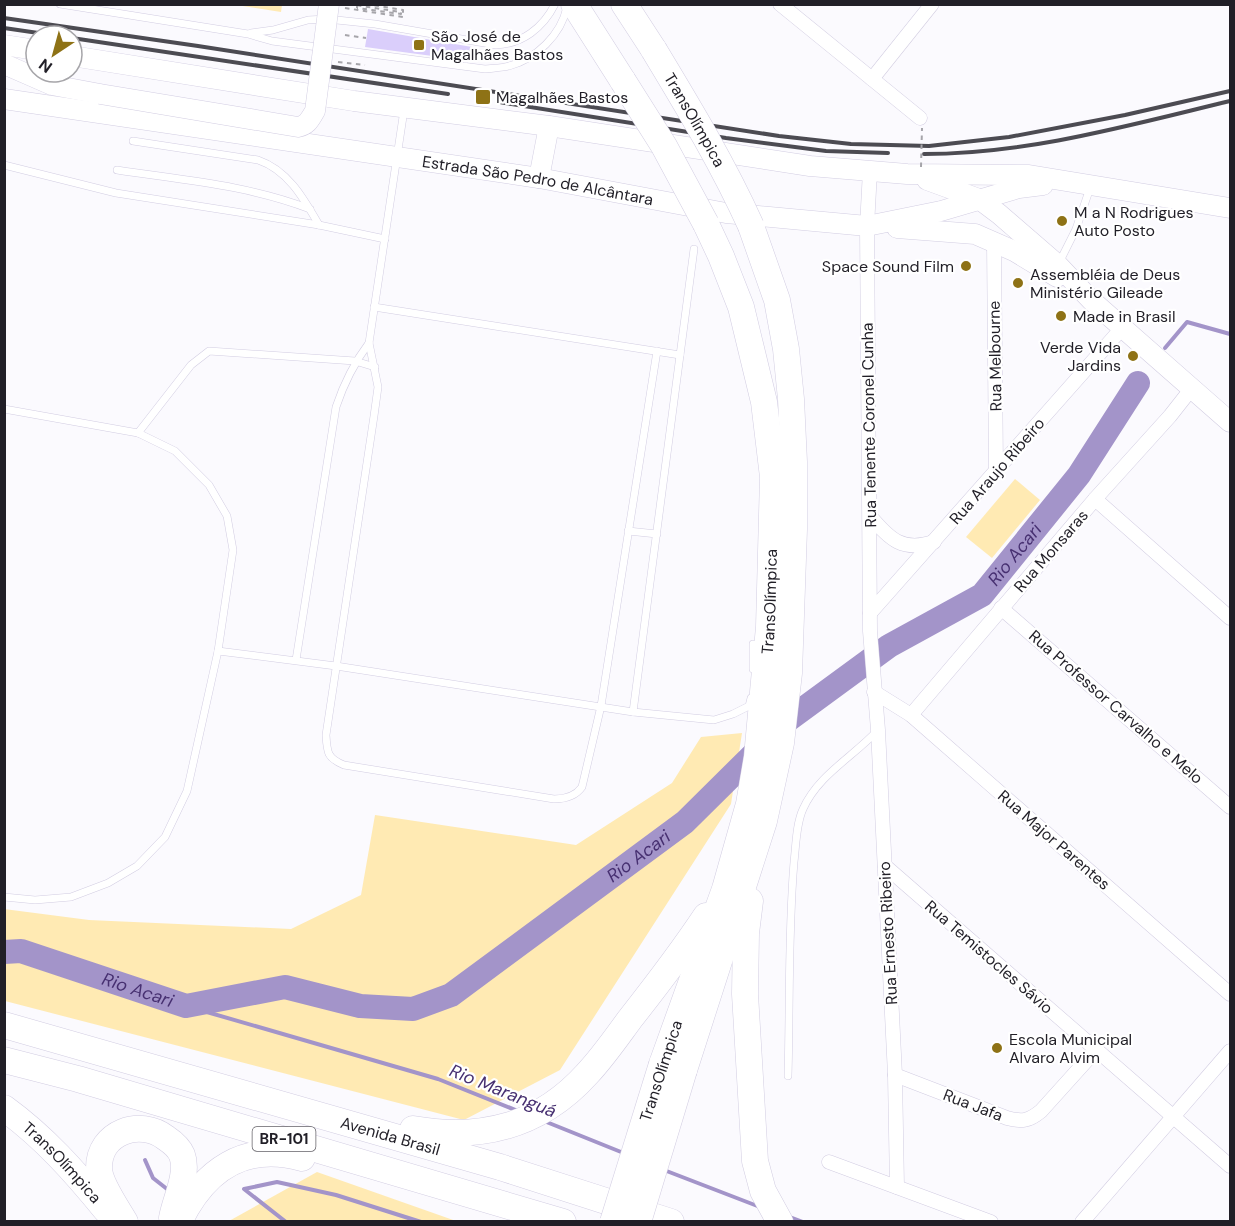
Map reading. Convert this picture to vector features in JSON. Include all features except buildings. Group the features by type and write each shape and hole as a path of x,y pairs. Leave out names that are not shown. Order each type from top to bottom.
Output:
{"highway":[{"name":"TransOlímpica","path":"574,4 669,155 722,256 741,307 754,358 765,413 773,477 769,627 757,688 757,757 749,804 673,1067 638,1221"},
{"name":"TransOlímpica","path":"614,1221 765,818 781,743 789,673 794,529 791,399 786,349 777,300 751,226 734,188 704,131 624,4"},
{"path":"765,818 753,880 746,954 745,994 755,1161 764,1191 780,1221"},
{"path":"341,1122 366,1122 441,1133 478,1132 500,1129 534,1116 567,1093 587,1074 687,944 725,889"},
{"name":"Avenida Brasil","path":"4,1025 500,1167 671,1221"},
{"name":"Avenida Brasil","path":"4,1060 78,1079 563,1221"},
{"name":"TransOlímpica","path":"4,1108 27,1125 57,1153 116,1221"},
{"path":"125,1221 102,1180 99,1169 101,1157 117,1134 129,1128 144,1128 159,1132 174,1144 182,1155 183,1168 172,1221"},
{"path":"179,1221 188,1204 205,1182 220,1169 240,1158 261,1153 285,1153 535,1221"}],"street":[{"path":"780,4 872,79 921,123"},
{"path":"872,79 932,4"},
{"path":"4,88 52,84 100,94 303,126 315,111 329,5"},
{"path":"4,45 24,48"},
{"name":"Estrada São Pedro de Alcântara","path":"84,58 404,108 549,126 810,166 870,171 914,170 1029,175 1230,208"},
{"path":"4,64 24,72"},
{"name":"Estrada São Pedro de Alcântara","path":"4,99 538,178 726,213 867,226 941,211 1019,188 1069,181"},
{"path":"538,178 549,126"},
{"path":"914,170 979,199 1031,241 1058,265 1091,300 1230,422"},
{"name":"Rua Tenente Coronel Cunha","path":"870,171 867,226 870,631 874,685"},
{"path":"867,226 975,234 994,241 1035,263 1091,300"},
{"name":"Rua Melbourne","path":"994,241 996,472"},
{"name":"Rua Araujo Ribeiro","path":"870,613 1123,327"},
{"name":"Rua Monsaras","path":"911,715 1192,388"},
{"path":"1095,499 1230,618"},
{"path":"870,516 884,533 898,543 913,547 934,542"},
{"name":"Rua Professor Carvalho e Melo","path":"1001,608 1230,807"},
{"name":"Rua Major Parentes","path":"874,685 1230,994"},
{"name":"Rua Ernesto Ribeiro","path":"874,685 896,1075 897,1187"},
{"name":"Rua Temistocles Sávio","path":"885,866 1230,1166"},
{"name":"Rua Jafa","path":"896,1075 1021,1122 1041,1112 1096,1050"},
{"path":"1082,1221 1230,1051"},
{"path":"829,1162 991,1221"}],"lane":[{"path":"60,4 248,34 272,41 476,68 508,66 526,59 543,47 555,33 565,16 567,4"},
{"path":"248,34 308,20 327,19 375,24 496,45 509,45 534,31 546,19 555,4"},
{"path":"404,108 369,343 378,387 326,735 327,751 333,761 344,765 554,799 565,799 582,787 601,706 657,351"},
{"path":"134,141 258,160 270,164 287,177 319,225"},
{"path":"4,165 116,193 319,225 385,239"},
{"path":"117,170 246,189 285,199 310,209"},
{"path":"1058,265 1076,229 1091,186"},
{"path":"633,711 694,249"},
{"path":"374,307 680,355"},
{"path":"296,660 336,407 355,361 369,343"},
{"path":"138,433 191,365 209,351 355,361 375,367"},
{"path":"4,409 138,433 175,451 209,485 226,516 233,550 218,651 187,791 165,837 137,866 108,883 71,897 36,900 4,897"},
{"path":"628,531 657,534"},
{"path":"218,651 296,660 633,711 714,720 749,706 757,688 753,644"},
{"path":"788,1076 792,885 802,810 820,781 866,743 878,730"}],"path":[{"path":"348,4 401,12 401,14 357,6"},
{"path":"329,5 403,17 403,10 366,4"},
{"path":"345,35 366,38"},
{"path":"335,61 365,65"},
{"path":"914,170 921,123"}],"shaded area":[{"path":"236,5 282,5 281,12"},
{"path":"1015,479 1040,500 992,558 966,537"},
{"path":"742,733 731,804 560,1070 464,1120 5,1001 4,909 89,920 291,929 361,895 375,815 576,845 672,783 701,737"},
{"path":"317,1172 456,1221 229,1221"}],"waterway":[{"path":"1165,348 1187,322 1230,334"},
{"name":"Rio Acari","path":"4,952 21,951 186,1006 285,987 360,1006 413,1009 451,995 685,822 788,720 889,646 982,595 1079,475 1138,383"},
{"name":"Rio Maranguá","path":"186,1006 438,1079 518,1111"},
{"name":"Rio Maranguá","path":"544,1121 626,1154"},
{"path":"145,1160 153,1178 167,1189"},
{"name":"Rio Maranguá","path":"664,1170 760,1207"},
{"path":"286,1222 244,1189 277,1182 336,1195 421,1222"},
{"name":"Rio Maranguá","path":"787,1216 803,1222"}],"railway":[{"path":"4,18 779,136 851,144 929,146 1009,137 1125,115 1230,91"},
{"path":"4,28 24,31"},
{"path":"84,40 448,94"},
{"path":"924,154 963,153 1040,144 1230,101"},
{"path":"499,102 726,138 826,151 888,153"}],"place":[{"name":"São José de Magalhães Bastos","path":"419,45"},
{"name":"Magalhães Bastos","path":"483,97"},
{"name":"M a N Rodrigues Auto Posto","path":"1062,221"},
{"name":"Space Sound Film","path":"966,266"},
{"name":"Assembléia de Deus Ministério Gileade","path":"1018,283"},
{"name":"Made in Brasil","path":"1061,316"},
{"name":"Verde Vida Jardins","path":"1133,356"},
{"name":"Escola Municipal Alvaro Alvim","path":"997,1048"}]}
